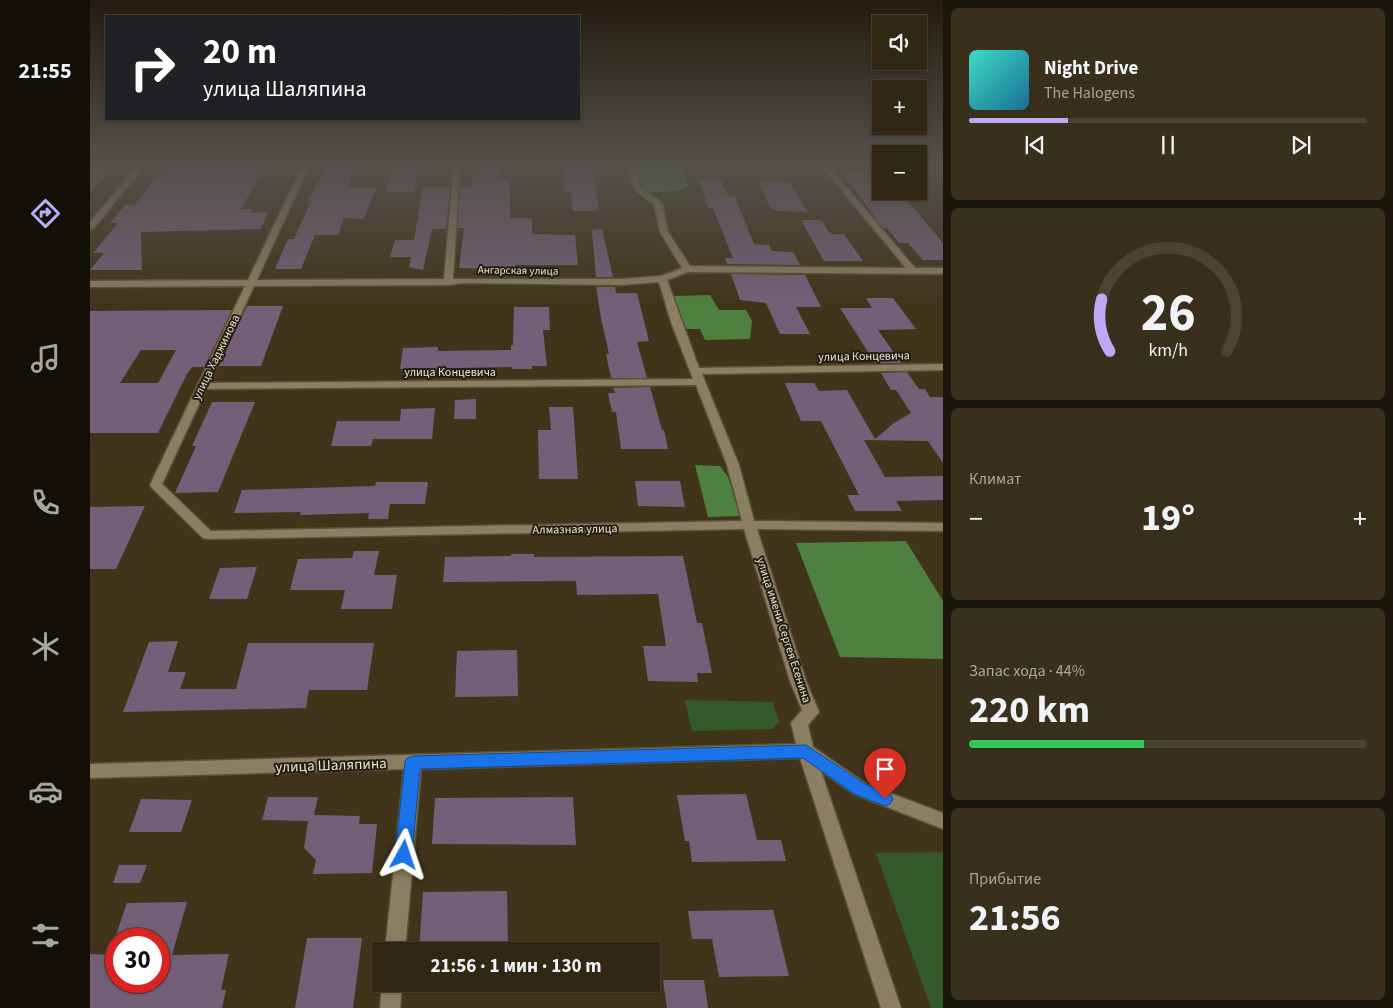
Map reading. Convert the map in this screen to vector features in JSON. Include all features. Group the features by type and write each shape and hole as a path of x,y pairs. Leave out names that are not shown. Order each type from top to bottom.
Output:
{"street":[{"path":"90,227 103,211"},
{"name":"улица Хаджинова","path":"208,535 156,485 201,386 253,282 285,211"},
{"path":"448,282 453,211"},
{"path":"660,211 664,232 687,268"},
{"path":"862,211 912,271"},
{"name":"Ангарская улица","path":"90,284 503,280 621,282 662,279 687,268 943,271"},
{"name":"улица имени Сергея Есенина","path":"662,279 676,322 733,465 749,526 798,681 811,712 798,723 891,1008"},
{"name":"улица Концевича","path":"201,386 697,376 943,367"},
{"name":"Алмазная улица","path":"208,535 749,526 943,527"},
{"path":"806,751 860,789 943,821"},
{"name":"улица Шаляпина","path":"90,772 806,751"},
{"path":"396,942 413,762"},
{"path":"390,1008 391,992"}],"green space":[{"path":"710,295 719,310 746,310 752,321 750,339 705,340 700,329 682,329 670,296"},
{"path":"695,465 720,466 728,477 741,516 708,517"},
{"path":"906,541 943,601 943,659 840,657 796,543"},
{"path":"685,700 773,702 779,722 772,729 692,731"},
{"path":"943,852 943,1008 931,1008 876,853"}],"building":[{"path":"120,211 268,212 261,229 141,232 142,270 90,270 104,253 93,253 118,223 110,223"},
{"path":"307,211 367,211 364,219 344,218 338,235 315,235 301,269 275,269 288,239 294,239"},
{"path":"419,211 448,211 446,229 432,229 423,270 409,267 411,257 390,257 395,240 414,240"},
{"path":"459,211 510,211 510,218 532,218 532,234 575,235 578,265 515,265 515,269 459,268 464,228 458,228"},
{"path":"714,211 741,211 754,244 769,245 772,251 793,252 800,265 727,264 725,258 733,258"},
{"path":"871,211 916,211 943,243 943,260 923,260 908,243 899,243 887,228 883,228"},
{"path":"801,220 822,220 832,234 844,234 863,261 824,261"},
{"path":"602,229 613,277 596,277 592,230"},
{"path":"731,274 805,275 821,307 796,307 810,334 780,334 766,303 740,300"},
{"path":"596,287 615,287 616,293 637,293 649,341 637,342 647,378 611,378 606,354 609,354"},
{"path":"866,298 893,298 916,329 878,330 901,363 875,363 840,308 872,308"},
{"path":"247,306 283,306 261,366 219,366"},
{"path":"514,307 549,307 550,330 543,330 547,366 532,366 532,369 512,369 512,367 400,369 403,348 438,347 438,351 511,350 511,345 513,345"},
{"path":"232,310 204,367 192,367 187,374 158,433 90,433 90,311","holes":["141,350 176,350 158,383 120,383"]},
{"path":"907,372 919,389 925,389 930,397 943,397 943,463 928,441 864,440 885,477 943,476 943,500 896,501 902,511 855,511 847,495 859,495 821,421 801,421 785,383 814,383 819,391 847,390 875,439 894,423 911,413 896,390 891,390 881,373"},
{"path":"650,387 668,449 621,449 616,412 612,412 608,393 615,393 613,388"},
{"path":"476,399 476,419 454,419 455,400"},
{"path":"212,402 255,402 218,492 175,493 196,446 192,446"},
{"path":"549,407 573,407 578,479 539,479 538,430 551,430"},
{"path":"435,408 432,439 373,439 371,446 331,446 337,421 400,421 401,409"},
{"path":"635,481 680,481 685,507 638,506"},
{"path":"376,482 428,482 425,504 390,504 388,519 368,519 369,513 300,515 301,512 234,513 242,490 375,486"},
{"path":"145,506 116,569 90,569 90,507"},
{"path":"354,551 379,551 374,575 397,575 392,609 341,609 345,590 290,590 298,559 352,558"},
{"path":"511,554 534,554 534,557 683,556 697,623 702,623 712,673 697,673 698,682 648,681 643,646 666,646 658,594 577,595 576,581 443,582 445,557 511,556"},
{"path":"257,567 247,599 209,599 220,568"},
{"path":"178,641 168,672 186,672 180,689 236,689 248,643 374,643 367,690 309,690 306,708 123,712 149,642"},
{"path":"517,650 518,696 455,697 457,651"},
{"path":"746,794 757,840 781,840 786,861 692,862 689,841 685,841 677,795"},
{"path":"268,797 318,797 314,815 360,816 359,824 377,824 372,873 313,874 316,860 304,848 308,821 262,820"},
{"path":"573,797 576,845 432,844 435,798"},
{"path":"141,799 192,800 181,832 129,832"},
{"path":"119,865 147,865 140,883 113,883"},
{"path":"507,891 508,942 420,942 423,892"},
{"path":"187,902 172,955 229,954 221,990 226,990 222,1008 90,1008 90,954 105,955 105,993 170,993 170,928 118,928 127,903"},
{"path":"773,910 789,976 719,977 712,939 692,939 688,911"},
{"path":"307,938 362,938 353,1008 295,1008"},
{"path":"663,980 704,980 708,1008 667,1008"}],"route":[{"path":"404,855 413,762 806,751 860,789 885,799"}]}
